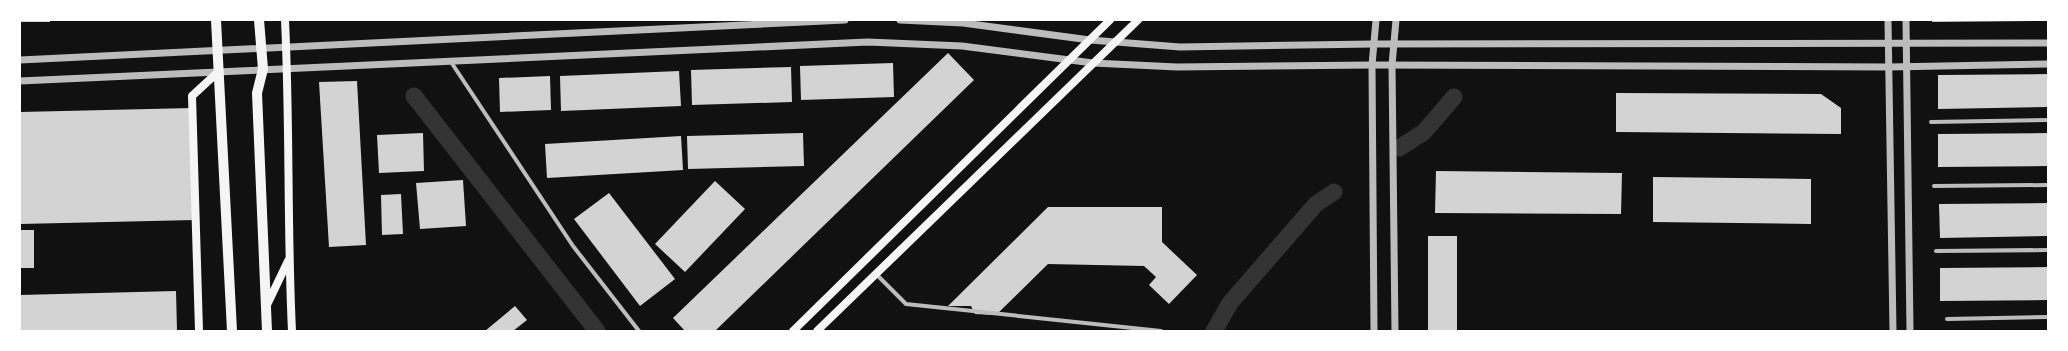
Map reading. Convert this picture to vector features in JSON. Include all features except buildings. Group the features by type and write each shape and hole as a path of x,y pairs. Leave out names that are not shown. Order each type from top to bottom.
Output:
{"main road":[{"path":"216,20 216,50 232,331"},
{"path":"259,20 263,70 257,93 267,331"},
{"path":"284,20 287,69 289,261 292,331"},
{"path":"793,331 1110,20"},
{"path":"818,331 1138,20"},
{"path":"199,331 192,96 218,72"},
{"path":"266,308 289,261"}],"street":[{"path":"20,60 845,20"},
{"path":"900,20 963,24 1090,40 1180,47 1373,44 2048,43"},
{"path":"1374,331 1372,64 1376,20"},
{"path":"1395,331 1392,65 1396,20"},
{"path":"1888,20 1892,331"},
{"path":"1906,20 1910,331"},
{"path":"20,81 868,42 962,46 1093,63 1177,67 1372,64 1889,67 2048,64"},
{"path":"450,61 574,246 639,331"},
{"path":"1932,122 2048,120"},
{"path":"1934,186 2048,184"},
{"path":"1936,251 2048,250"},
{"path":"876,274 906,304 1161,331"},
{"path":"1946,319 2048,317"}],"waterway":[{"path":"414,96 597,331"},
{"path":"1399,148 1424,132 1454,97"},
{"path":"1214,331 1230,303 1316,204 1334,192"}]}
